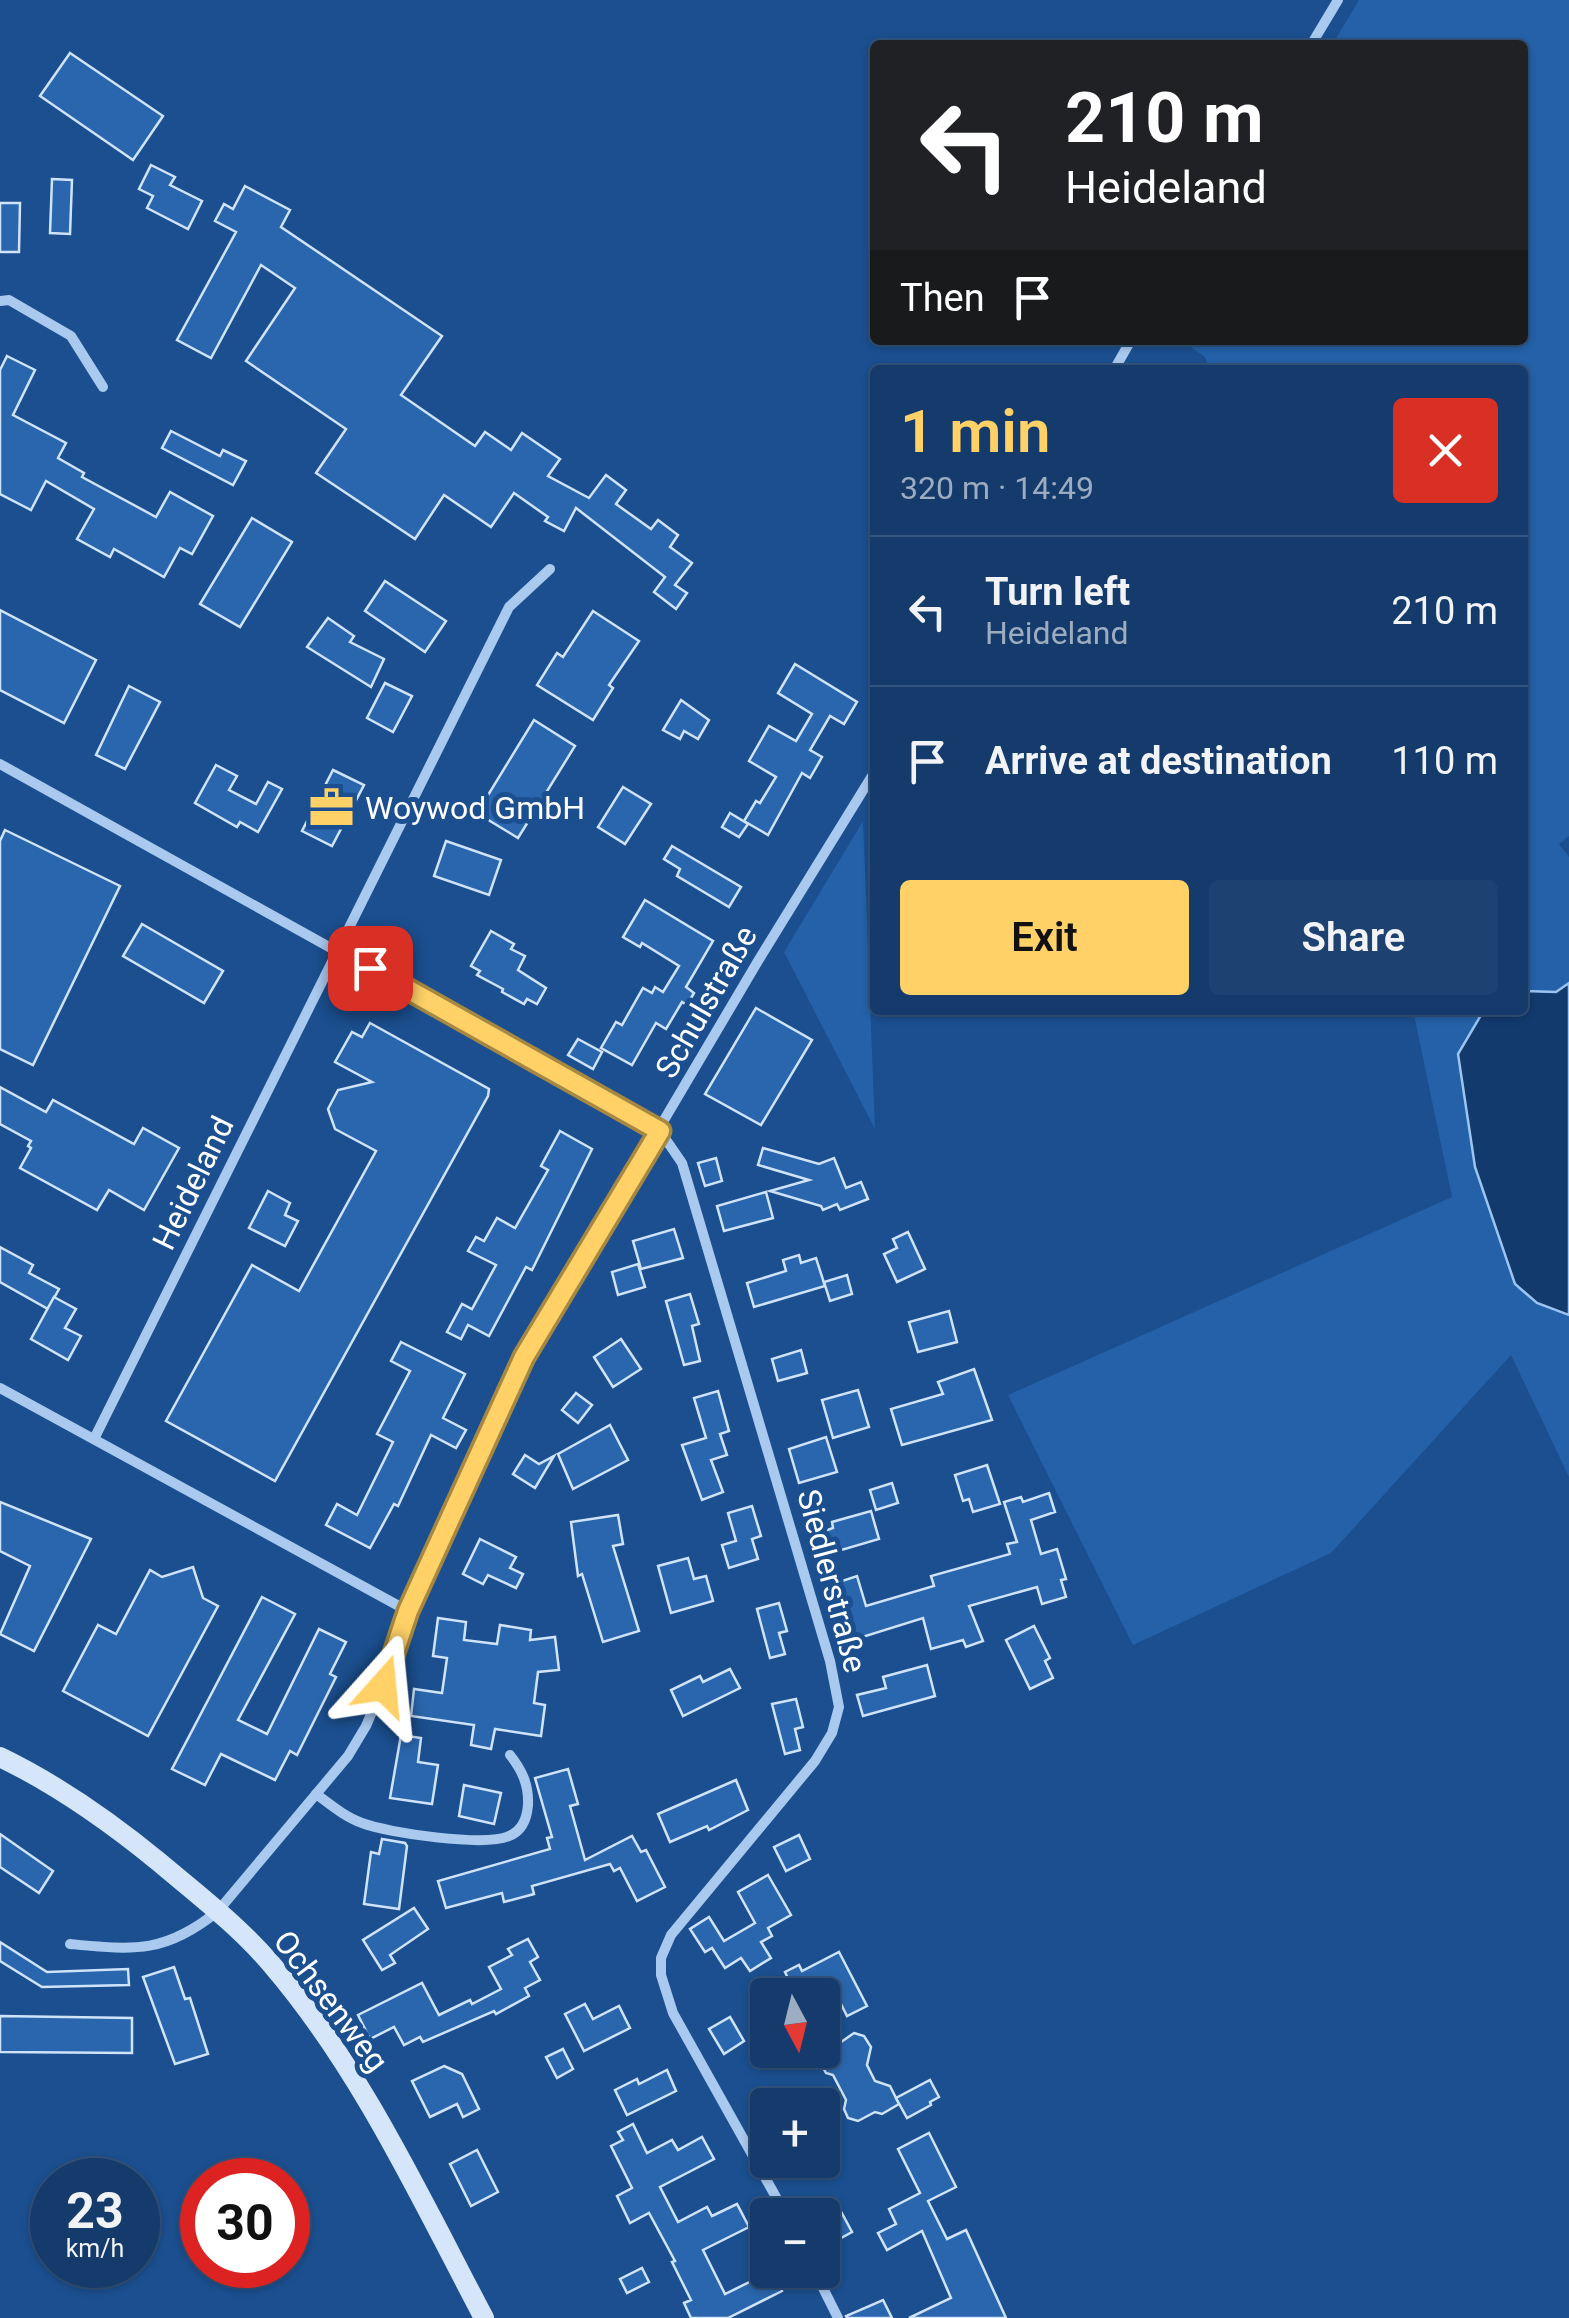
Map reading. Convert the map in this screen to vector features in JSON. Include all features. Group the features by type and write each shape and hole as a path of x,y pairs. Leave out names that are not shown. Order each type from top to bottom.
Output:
{"main road":[{"name":"Ochsenweg","path":"0,1757 105,1818 218,1911 271,1963 378,2118 484,2318"}],"street":[{"path":"1314,40 1338,0"},
{"path":"0,301 9,300 71,336 103,387"},
{"name":"Heideland","path":"94,1439 509,606 550,569"},
{"path":"0,764 660,1131"},
{"name":"Schulstraße","path":"70,1944 123,1949 153,1946 194,1931 218,1911 348,1756 366,1726 408,1611 524,1357 870,778"},
{"name":"Siedlerstraße","path":"660,1131 682,1162 694,1200 804,1569 839,1706 832,1733 815,1761 670,1934 661,1958 661,1975 673,2013 776,2198"},
{"path":"0,1388 408,1611"},
{"path":"316,1794 346,1817 367,1825 473,1841 492,1840 510,1836 522,1827 528,1813 523,1772 510,1755"},
{"path":"823,2288 838,2318"}],"shaded area":[{"path":"1359,0 1569,0 1569,836 1559,844 1569,857 1569,982 1556,992 1528,991 1528,365 1208,365 1205,357 1188,345 1528,345 1528,40 1335,40"},
{"path":"863,821 875,1129 784,952"},
{"path":"1569,983 1569,1315 1537,1303 1515,1284 1475,1167 1458,1054 1481,1015 1528,1015 1528,991 1556,992"},
{"path":"1414,1015 1481,1015 1458,1054 1475,1167 1515,1284 1537,1303 1569,1315 1569,1477 1511,1355 1331,1553 1133,1645 1008,1395 1452,1197"}],"building":[{"path":"70,53 163,116 133,160 40,96"},
{"path":"151,165 175,177 170,185 202,201 188,229 147,208 153,196 139,189"},
{"path":"52,179 72,180 70,234 50,233"},
{"path":"245,186 290,210 281,227 442,336 401,395 475,446 485,432 511,450 522,433 560,459 548,476 589,498 606,475 626,490 616,504 651,529 658,520 678,535 670,547 692,563 675,585 687,593 676,609 654,592 665,577 576,508 564,531 545,521 548,517 514,493 491,527 444,495 415,539 316,473 346,429 246,361 295,288 261,265 211,358 177,340 236,232 215,221 224,204 233,209"},
{"path":"0,203 20,203 19,252 0,252"},
{"path":"7,356 35,370 13,415 66,443 58,458 84,473 82,477 156,517 170,492 213,516 192,554 180,548 164,577 114,549 110,557 77,539 94,509 46,481 31,510 0,494 0,370"},
{"path":"171,431 220,456 223,450 246,461 233,485 162,448"},
{"path":"252,518 292,542 240,627 200,604"},
{"path":"385,581 446,621 425,652 365,611"},
{"path":"0,610 96,660 64,723 0,690"},
{"path":"593,611 639,641 609,685 613,688 593,720 537,685 557,653 563,657"},
{"path":"328,618 354,636 350,642 384,659 371,687 307,647"},
{"path":"795,664 857,702 844,724 830,716 810,750 822,757 810,778 802,773 768,835 744,821 776,777 749,761 769,726 796,741 812,714 778,693"},
{"path":"385,683 412,696 393,732 367,718"},
{"path":"129,686 160,702 125,769 96,755"},
{"path":"681,700 709,720 698,739 684,731 680,739 663,730"},
{"path":"534,720 575,746 518,838 477,813"},
{"path":"216,765 237,776 229,790 256,804 268,782 282,789 258,832 240,822 237,827 195,803"},
{"path":"333,770 364,785 332,846 302,831"},
{"path":"623,787 651,804 625,844 598,827"},
{"path":"730,813 748,824 739,837 722,827"},
{"path":"5,830 120,886 33,1065 0,1049 0,841"},
{"path":"446,841 501,860 489,895 434,876"},
{"path":"672,846 741,887 729,907 677,876 680,869 664,859"},
{"path":"645,900 713,941 686,987 694,993 687,1005 682,1002 666,1029 656,1023 632,1065 601,1048 616,1022 622,1025 643,988 652,993 655,987 663,992 679,966 642,943 640,947 623,937"},
{"path":"142,924 223,971 204,1003 123,956"},
{"path":"491,931 514,944 511,949 525,956 518,970 546,988 537,1004 527,999 524,1004 502,992 503,989 477,975 480,971 471,966"},
{"path":"756,1008 812,1040 761,1125 705,1094"},
{"path":"370,1023 489,1089 488,1096 275,1481 166,1421 252,1265 299,1291 376,1151 335,1129 328,1109 338,1090 372,1082 335,1062 352,1032 362,1037"},
{"path":"578,1039 602,1052 593,1069 568,1055"},
{"path":"0,1087 46,1112 53,1100 134,1144 143,1128 179,1148 144,1210 109,1190 97,1210 20,1168 31,1141 0,1124"},
{"path":"560,1131 592,1149 532,1270 526,1267 489,1336 468,1325 461,1339 447,1332 462,1304 472,1309 496,1265 468,1251 476,1237 484,1241 497,1218 515,1228 548,1170 541,1166"},
{"path":"763,1148 819,1164 834,1158 846,1188 861,1182 868,1199 840,1210 837,1204 823,1210 821,1206 770,1191 809,1180 758,1165"},
{"path":"716,1158 722,1181 705,1186 698,1163"},
{"path":"268,1191 290,1203 285,1215 298,1221 285,1246 249,1228"},
{"path":"766,1192 773,1218 724,1231 717,1206"},
{"path":"674,1229 683,1258 641,1269 633,1241"},
{"path":"908,1232 925,1269 897,1282 884,1254 897,1248 893,1239"},
{"path":"0,1247 33,1265 29,1273 59,1289 48,1309 0,1282"},
{"path":"799,1255 801,1263 816,1258 825,1286 754,1307 747,1283 786,1271 783,1260"},
{"path":"638,1264 645,1287 618,1295 612,1272"},
{"path":"847,1275 852,1294 830,1301 824,1282"},
{"path":"690,1294 699,1324 692,1326 700,1361 684,1365 666,1301"},
{"path":"54,1297 76,1309 65,1328 81,1336 68,1360 31,1339"},
{"path":"949,1311 957,1342 918,1352 909,1322"},
{"path":"621,1339 641,1369 613,1387 594,1357"},
{"path":"401,1342 465,1374 443,1418 466,1430 456,1448 431,1435 398,1506 394,1504 370,1548 326,1525 337,1504 357,1515 393,1442 377,1434 410,1371 391,1361"},
{"path":"801,1350 807,1373 778,1381 772,1359"},
{"path":"974,1369 992,1420 902,1445 891,1409 943,1394 938,1382"},
{"path":"858,1390 869,1427 833,1438 822,1400"},
{"path":"718,1391 729,1431 720,1434 727,1455 711,1460 723,1492 702,1500 682,1445 706,1438 694,1398"},
{"path":"576,1393 592,1405 578,1423 562,1410"},
{"path":"610,1425 628,1460 573,1489 558,1454"},
{"path":"826,1437 837,1472 799,1483 789,1449"},
{"path":"525,1455 539,1464 554,1456 535,1488 513,1474"},
{"path":"987,1465 1000,1504 973,1512 969,1499 963,1501 955,1475"},
{"path":"892,1483 898,1503 876,1510 870,1490"},
{"path":"1049,1493 1055,1512 1031,1520 1041,1554 1057,1549 1066,1579 1061,1580 1066,1597 1042,1604 1037,1587 969,1606 983,1641 966,1647 963,1640 931,1649 923,1618 853,1640 830,1585 857,1576 866,1606 934,1586 931,1576 1010,1554 1007,1544 1017,1542 1004,1502 1021,1497 1023,1502"},
{"path":"0,1502 91,1539 34,1651 0,1634 30,1566 0,1551"},
{"path":"752,1506 761,1536 752,1539 758,1559 729,1568 722,1545 736,1541 728,1513"},
{"path":"871,1511 879,1539 828,1554 822,1532 833,1528 832,1522"},
{"path":"618,1515 623,1544 613,1546 639,1631 603,1642 582,1574 578,1576 571,1522"},
{"path":"480,1539 516,1557 510,1568 523,1574 516,1588 488,1575 483,1584 463,1574"},
{"path":"688,1558 694,1579 706,1576 713,1601 671,1613 658,1566"},
{"path":"193,1567 203,1598 218,1606 148,1736 63,1691 98,1625 116,1634 150,1570 162,1577"},
{"path":"262,1597 295,1614 238,1720 267,1734 319,1629 346,1642 330,1674 336,1677 297,1755 290,1751 275,1780 221,1754 205,1785 172,1769"},
{"path":"779,1603 787,1631 779,1633 785,1654 770,1658 757,1609"},
{"path":"438,1618 466,1622 464,1640 497,1644 500,1625 531,1630 530,1640 555,1637 559,1670 538,1672 534,1703 545,1705 541,1736 495,1729 491,1749 471,1745 474,1725 411,1716 414,1689 442,1693 447,1658 433,1656"},
{"path":"1034,1626 1050,1658 1045,1661 1053,1678 1030,1689 1006,1640"},
{"path":"927,1665 935,1696 863,1716 857,1695 886,1688 883,1677"},
{"path":"730,1669 740,1688 683,1716 671,1690 700,1676 703,1682"},
{"path":"796,1699 803,1727 795,1729 800,1750 785,1754 772,1704"},
{"path":"401,1735 421,1738 418,1762 438,1765 432,1804 390,1798"},
{"path":"568,1769 578,1804 570,1806 585,1860 632,1836 641,1852 646,1850 665,1887 637,1901 620,1868 614,1871 610,1864 532,1886 534,1894 504,1902 502,1893 446,1908 438,1881 550,1849 547,1838 552,1837 535,1778"},
{"path":"736,1780 748,1810 709,1830 707,1826 670,1842 658,1814"},
{"path":"464,1785 501,1793 494,1824 459,1816"},
{"path":"0,1834 53,1871 39,1893 0,1867"},
{"path":"799,1835 810,1859 786,1871 774,1847"},
{"path":"382,1839 407,1846 399,1909 364,1904 371,1852 379,1854"},
{"path":"768,1875 791,1915 768,1928 772,1936 761,1942 771,1958 750,1971 741,1958 725,1968 712,1948 705,1952 690,1929 709,1917 724,1941 755,1923 738,1892"},
{"path":"414,1908 428,1929 390,1955 395,1963 382,1970 363,1940"},
{"path":"528,1939 538,1957 530,1962 540,1980 525,1988 529,1996 496,2014 494,2011 423,2042 420,2037 404,2045 394,2027 370,2039 358,2015 422,1983 439,2015 501,1989 489,1967 512,1955 508,1949"},
{"path":"0,1942 47,1972 128,1969 129,1985 42,1987 0,1961"},
{"path":"839,1952 867,2006 847,2016 840,2002 840,1978 788,1978 785,1972 799,1965 802,1971"},
{"path":"174,1967 185,1999 190,1998 208,2054 175,2064 143,1977"},
{"path":"585,2004 593,2019 619,2006 630,2028 584,2051 565,2014"},
{"path":"0,2016 132,2018 132,2053 0,2052"},
{"path":"730,2017 744,2041 724,2054 709,2029"},
{"path":"854,2033 864,2036 871,2047 867,2065 875,2081 890,2086 899,2104 858,2121 848,2118 846,2100 833,2075 823,2068 840,2068 840,2043"},
{"path":"563,2049 573,2069 557,2078 546,2057"},
{"path":"444,2066 462,2074 479,2109 463,2117 457,2104 430,2117 412,2081"},
{"path":"667,2070 676,2091 627,2115 615,2090 637,2079 639,2084"},
{"path":"930,2080 939,2097 907,2118 896,2098"},
{"path":"633,2124 647,2153 672,2140 678,2150 702,2137 714,2159 660,2187 678,2222 707,2207 712,2216 737,2204 749,2227 703,2250 725,2294 750,2282 750,2288 782,2291 728,2318 691,2318 684,2303 691,2300 649,2213 630,2223 617,2196 632,2188 611,2146 623,2140 618,2132"},
{"path":"929,2133 956,2187 928,2201 947,2239 966,2230 1006,2318 909,2318 951,2298 922,2231 887,2250 878,2233 896,2224 889,2209 920,2193 898,2149"},
{"path":"477,2150 498,2192 471,2206 450,2164"},
{"path":"840,2210 852,2232 840,2239"},
{"path":"642,2268 649,2282 627,2293 620,2279"},
{"path":"883,2300 892,2318 846,2316"}],"place":[{"name":"Woywod GmbH","path":"332,808"}],"route":[{"path":"370,968 660,1131 524,1357 408,1611 383,1686"}]}
